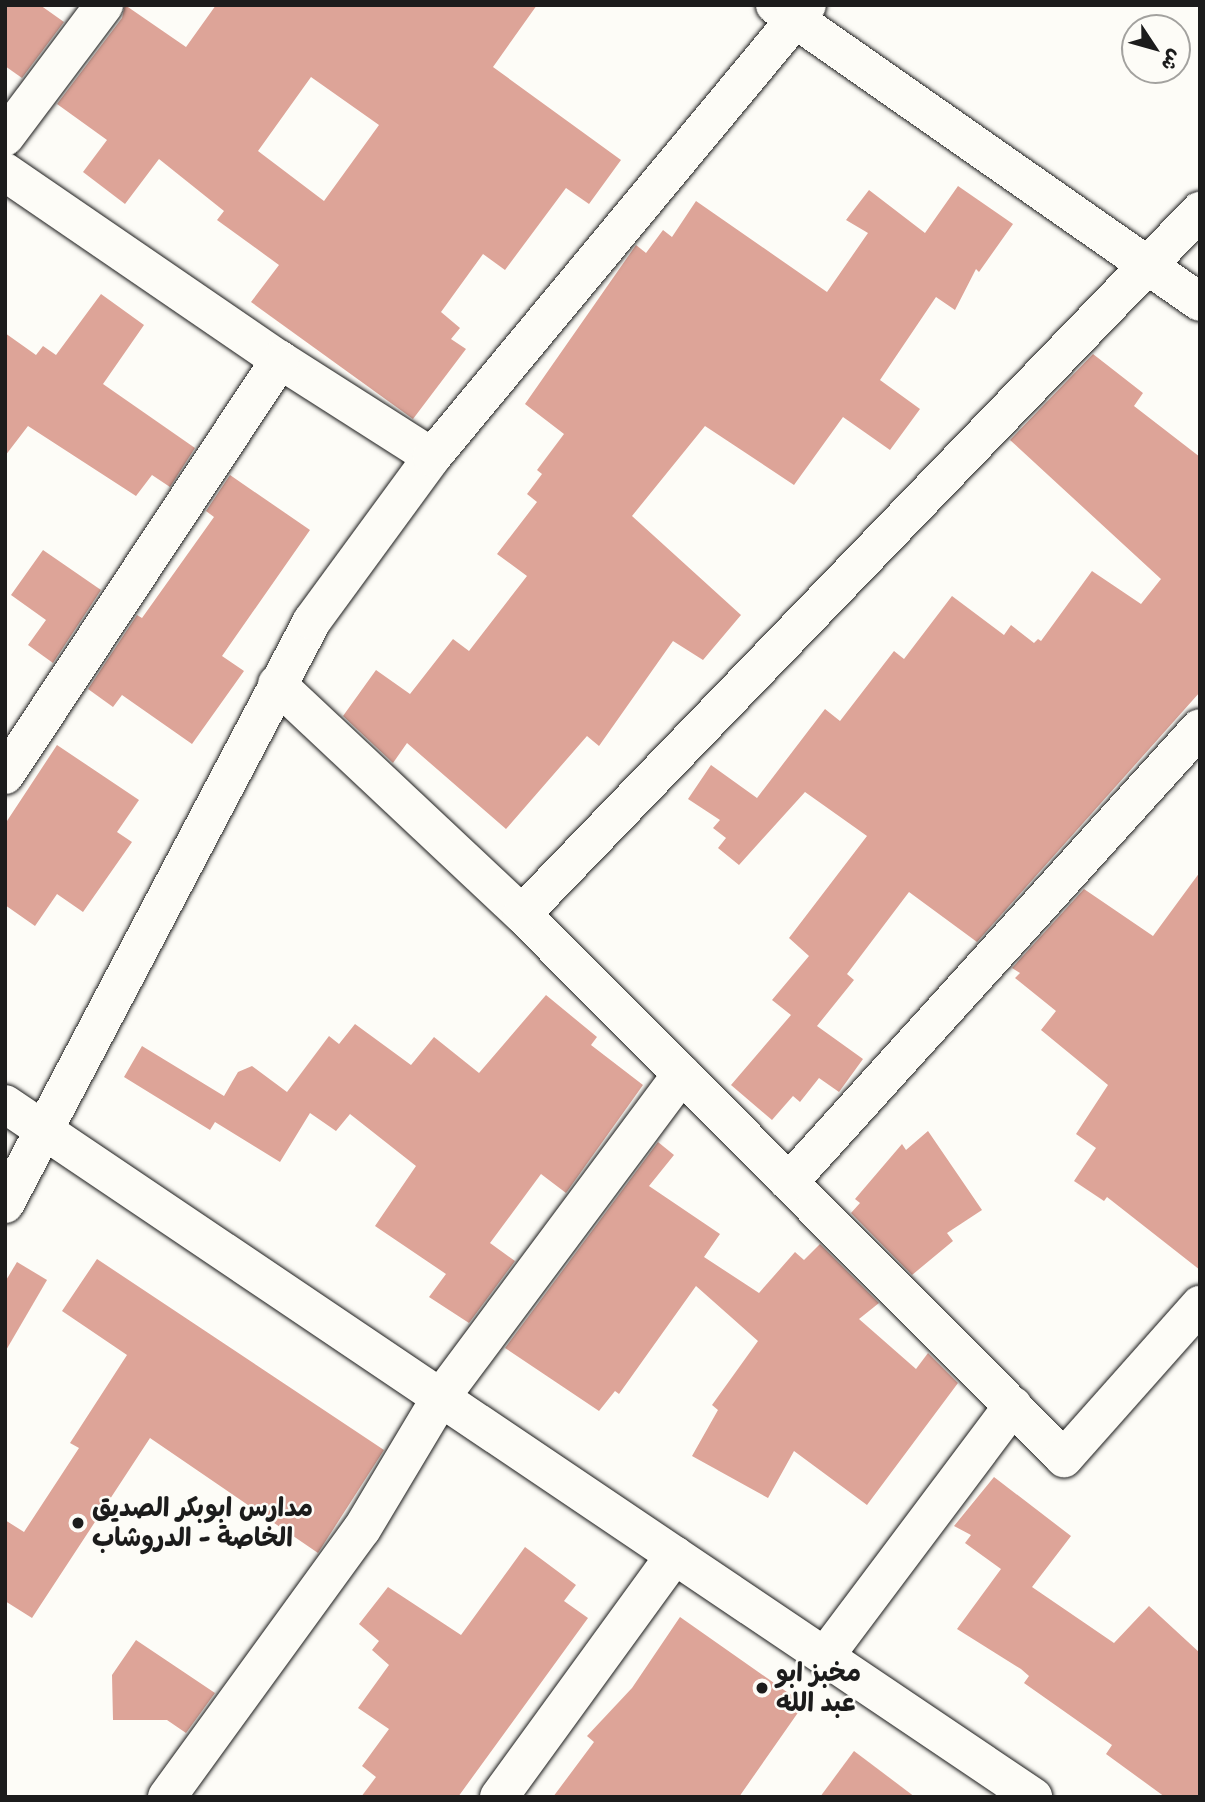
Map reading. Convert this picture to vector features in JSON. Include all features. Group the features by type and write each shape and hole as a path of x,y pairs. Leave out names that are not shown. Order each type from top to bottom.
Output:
{"street":[{"path":"5,137 104,5"},
{"path":"5,1204 277,684 349,566 432,457 793,10 1200,302"},
{"path":"5,172 281,360 432,457"},
{"path":"522,914 1200,211"},
{"path":"5,775 281,360"},
{"path":"277,684 522,914 1064,1458 1200,1305"},
{"path":"789,1182 1200,728"},
{"path":"167,1797 362,1529 441,1397 682,1074"},
{"path":"5,1104 825,1656 1022,1794"},
{"path":"825,1656 1013,1406"},
{"path":"499,1797 675,1555"}],"building":[{"path":"5,5 40,5 64,22 22,78 5,66"},
{"path":"125,5 186,47 216,5 537,5 493,67 621,160 589,204 566,188 505,270 483,254 441,312 460,328 451,339 466,349 413,419 251,302 279,265 217,220 224,211 159,159 125,204 83,172 107,140 57,104 122,18","holes":["311,77 379,125 324,201 258,151"]},
{"path":"958,186 1013,224 979,272 976,269 955,310 936,297 880,380 920,409 890,450 843,417 794,485 705,426 632,516 741,615 703,660 673,641 599,746 587,736 506,829 407,743 393,763 343,716 376,670 410,694 453,639 469,651 527,576 497,554 537,502 527,494 542,474 537,470 564,434 525,404 636,245 646,253 663,230 672,237 696,201 827,292 868,233 846,220 869,190 925,233"},
{"path":"101,294 144,325 103,384 195,448 170,487 152,475 136,496 28,426 5,456 5,333 36,355 43,346 56,355"},
{"path":"1093,354 1143,393 1134,406 1200,457 1200,692 977,942 909,892 847,974 854,980 817,1026 863,1059 839,1092 819,1078 800,1102 793,1096 772,1120 731,1085 791,1015 772,1000 809,956 789,938 867,836 805,792 739,865 718,848 726,838 713,828 720,820 688,799 711,765 757,798 825,709 840,721 894,651 904,659 952,596 1004,635 1011,625 1034,643 1038,639 1041,641 1092,571 1141,604 1161,579 1010,440"},
{"path":"230,475 310,530 222,656 244,671 192,744 122,695 113,707 88,689 137,615 142,618 214,517 206,511"},
{"path":"43,550 101,590 53,663 28,645 46,620 11,595"},
{"path":"57,745 139,800 117,832 132,842 83,912 57,894 35,926 5,905 5,824"},
{"path":"1200,872 1200,1270 1107,1197 1104,1201 1074,1181 1096,1148 1076,1134 1108,1085 1041,1030 1056,1011 1015,978 1020,973 1012,968 1084,889 1153,936"},
{"path":"546,995 597,1037 591,1045 643,1085 566,1193 541,1174 490,1243 515,1261 469,1323 429,1297 446,1274 375,1226 416,1166 350,1114 336,1131 310,1113 280,1162 215,1122 210,1130 124,1077 142,1046 224,1096 238,1072 252,1066 287,1092 329,1036 339,1044 355,1024 411,1065 434,1037 479,1073"},
{"path":"928,1131 982,1210 947,1233 953,1241 912,1275 851,1213 860,1203 855,1199 902,1144 906,1150"},
{"path":"658,1142 674,1155 649,1186 720,1234 704,1257 759,1293 795,1252 804,1260 820,1244 879,1303 859,1319 916,1369 928,1353 958,1383 867,1505 794,1451 768,1498 692,1456 718,1410 712,1405 758,1341 696,1286 619,1394 615,1391 599,1411 505,1348"},
{"path":"97,1259 384,1450 318,1553 150,1438 32,1618 5,1601 5,1520 24,1532 79,1448 70,1443 127,1355 62,1311"},
{"path":"17,1262 47,1280 5,1352 5,1282"},
{"path":"994,1477 1071,1536 1032,1587 1114,1643 1149,1606 1200,1653 1200,1797 1165,1797 1106,1754 1112,1745 1024,1683 1029,1676 1021,1669 957,1629 1001,1569 965,1543 971,1535 954,1526"},
{"path":"525,1547 576,1585 564,1601 588,1618 458,1797 361,1797 376,1777 362,1766 389,1729 358,1708 389,1665 372,1650 379,1641 359,1624 388,1587 461,1635"},
{"path":"680,1617 804,1704 739,1797 553,1797 594,1742 587,1736 632,1688"},
{"path":"136,1640 215,1693 186,1733 167,1720 113,1720 112,1675"},
{"path":"854,1751 915,1797 820,1797"}],"place":[{"name":"مدارس ابوبكر الصديق الخاصة - الدروشاب","path":"78,1523"},
{"name":"مخبز ابو عبد الله","path":"762,1688"}]}
